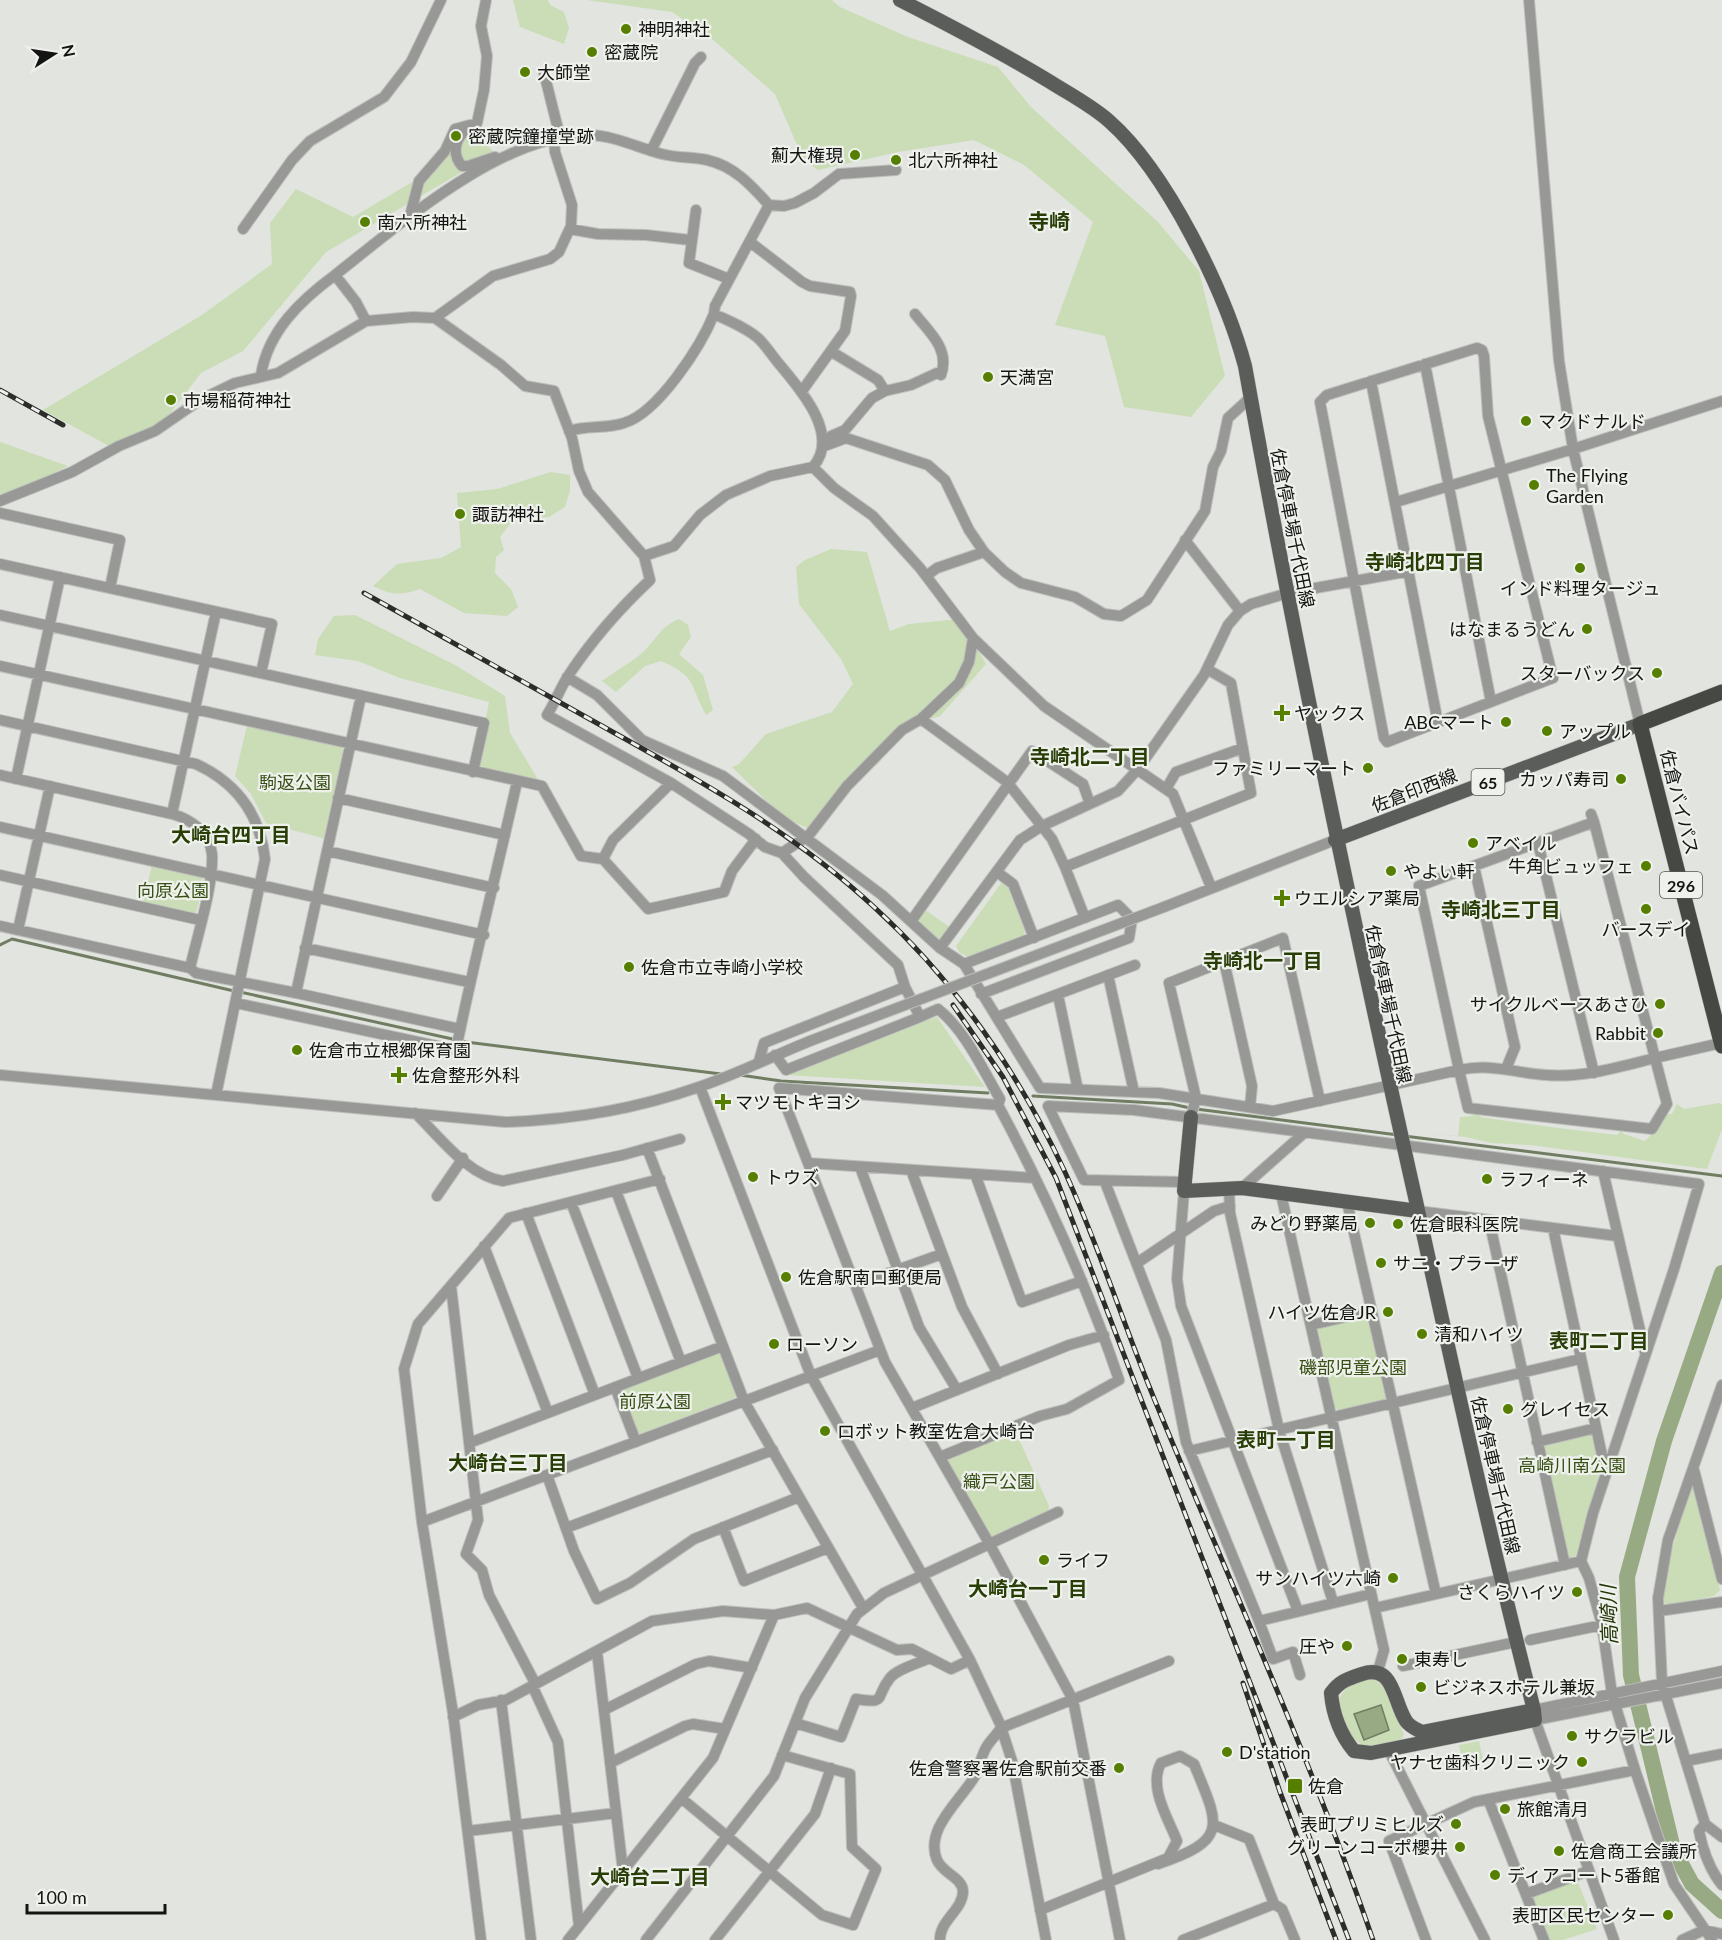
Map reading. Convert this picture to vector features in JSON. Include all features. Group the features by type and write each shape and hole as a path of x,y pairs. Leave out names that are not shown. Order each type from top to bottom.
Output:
{"highway":[{"path":"1640,724 1722,692"},
{"name":"佐倉バイパス","path":"1640,724 1722,1045"}],"main road":[{"name":"佐倉停車場千代田線","path":"900,0 1016,61 1089,106 1125,136 1169,195 1238,337 1335,840 1401,1145 1501,1579 1523,1641 1534,1715"},
{"name":"佐倉印西線","path":"1335,840 1640,724"},
{"path":"1191,1117 1184,1186 1236,1188 1418,1211"},
{"path":"1370,1671 1378,1671 1389,1679 1406,1721 1422,1732 1534,1715 1371,1753 1354,1750 1343,1738 1333,1709 1331,1693 1340,1681 1370,1671"}],"street":[{"path":"243,229 292,160 310,141 384,97 411,62 441,0"},
{"path":"486,0 481,26 486,45 484,90 479,116 475,123 460,134 457,142 458,161 462,166 557,138 592,135 651,151 708,160 732,169 769,205 784,206 814,193 839,174 896,170"},
{"path":"1529,0 1555,326 1573,449 1640,724"},
{"path":"651,151 695,63 701,57"},
{"path":"435,318 493,276 550,259 559,252 570,229 572,205 555,152 557,138 544,73"},
{"path":"410,216 419,181 445,151 455,129 475,123"},
{"path":"261,375 264,353 275,333 335,275 410,216 494,162 516,151"},
{"path":"569,431 592,426 622,424 633,420 673,384 708,328 729,279 769,205"},
{"path":"696,210 690,240 689,263 729,279"},
{"path":"570,229 598,234 646,235 690,240"},
{"path":"750,242 802,282 810,286 850,292 852,301 845,331 802,391"},
{"path":"335,275 356,302 366,321"},
{"path":"714,314 759,339 802,391 812,407 821,443 813,467"},
{"path":"821,443 845,430 873,398 885,391 911,385 937,373 941,375 945,364 942,347 915,314"},
{"path":"0,501 72,472 119,446 155,431 200,400 235,383 261,375 278,373 366,321 412,316 435,318 501,365 525,386 554,391 569,431 579,471 588,492 644,556 650,580 590,642 582,658 567,677 547,715 671,783 756,839 765,848 783,853 804,877 898,964 905,987 920,1017"},
{"path":"1477,348 1482,350 1488,416 1553,678 1385,743 1320,402 1328,394 1371,381 1477,348"},
{"path":"832,352 878,380 885,391"},
{"path":"1425,364 1491,702"},
{"path":"1371,381 1438,723"},
{"path":"821,443 846,438 934,469 951,489 964,520 984,552 1021,583 1075,597 1104,614 1114,616 1141,606 1147,600 1205,511 1213,467 1221,451 1228,418 1251,397"},
{"path":"1396,502 1722,401"},
{"path":"644,556 674,546 700,515 726,495 770,476 813,467"},
{"path":"813,467 850,501 873,516 926,576 973,638 1044,706 1173,794 1211,887"},
{"path":"0,513 120,540 110,588"},
{"path":"1185,540 1240,611"},
{"path":"926,576 937,568 984,552"},
{"path":"0,564 272,624 261,673"},
{"path":"940,948 1020,840 1042,826 1118,791 1138,770 1207,669 1228,625 1240,611 1251,604 1288,593 1410,571"},
{"path":"16,779 60,577"},
{"path":"172,814 216,612"},
{"path":"0,615 484,723 473,772"},
{"path":"783,853 805,837 848,786 902,730 921,719 959,683 969,662 973,638"},
{"path":"0,666 542,786 581,856 603,859 648,909 724,892 732,871 756,839"},
{"path":"1065,867 1251,794 1231,683 1207,669"},
{"path":"567,677 597,695 642,740 723,776 912,920 940,948 964,964 1040,1088 1134,1092 1196,1098 1273,1111 1480,1066 1546,1076 1594,1073 1722,1045"},
{"path":"296,993 361,696"},
{"path":"921,719 1007,782 1052,839 1085,918"},
{"path":"0,720 196,764 221,777 249,805 263,838 265,859 262,885 216,1095"},
{"path":"1166,789 1176,772 1243,748"},
{"path":"912,920 1007,782 1032,751 1083,784 1090,804"},
{"path":"0,775 172,814 194,823 203,833 212,852 211,874 190,968"},
{"path":"236,1003 456,1050 469,982 484,935 517,782"},
{"path":"603,859 613,840 671,783"},
{"path":"18,930 50,786"},
{"path":"338,798 505,836"},
{"path":"1593,818 1667,1104 1652,1129 1468,1108 1419,886 1538,843 1593,818"},
{"path":"0,827 484,935"},
{"path":"0,1075 505,1122 573,1119 700,1087 810,1041 1335,840"},
{"path":"1538,843 1594,1073"},
{"path":"327,851 494,888"},
{"path":"1474,866 1515,1047 1506,1069"},
{"path":"997,872 1013,884 1034,938"},
{"path":"0,875 201,920"},
{"path":"964,964 1118,905 1132,919"},
{"path":"981,994 1129,938 1132,919"},
{"path":"0,926 190,968 196,973 460,1029"},
{"path":"1191,1117 1196,1098 1169,983 1283,938 1320,1101"},
{"path":"306,948 469,982"},
{"path":"1224,961 1252,1086 1250,1107"},
{"path":"997,1017 1135,965"},
{"path":"1108,975 1134,1092"},
{"path":"759,1061 764,1043 905,987"},
{"path":"1058,995 1078,1089"},
{"path":"775,1055 786,1070 938,1009 970,1049 1000,1099 998,1105 1035,1178 1082,1281 1119,1380 1067,1409 1040,1416 940,1457"},
{"path":"700,1087 811,1376 970,1660 1001,1728 1012,1761 1046,1940"},
{"path":"998,1105 779,1088 880,1350 1073,1700 1120,1940"},
{"path":"1298,1611 1181,1306 1177,1279 1184,1186 1083,1180 1048,1106 1134,1110 1699,1184 1608,1466 1581,1561 1589,1578 1602,1625 1613,1699 1674,1884 1712,1940"},
{"path":"416,1113 488,1179 503,1181 680,1139"},
{"path":"1304,1133 1236,1188 1230,1206 1279,1430 1333,1602"},
{"path":"647,1148 744,1401 863,1608"},
{"path":"436,1196 463,1158"},
{"path":"808,1163 1035,1178"},
{"path":"860,1167 919,1327 957,1390"},
{"path":"911,1170 962,1307 998,1374"},
{"path":"1603,1171 1645,1353"},
{"path":"975,1174 1022,1302 1082,1281"},
{"path":"482,1940 453,1717 422,1522 404,1369 418,1324 509,1218 660,1179"},
{"path":"1105,1182 1166,1340 1181,1423 1189,1451 1273,1659 1293,1652 1300,1675"},
{"path":"616,1191 681,1362"},
{"path":"1281,1194 1384,1650 1378,1671"},
{"path":"571,1202 638,1378"},
{"path":"1347,1202 1436,1594"},
{"path":"1137,1263 1214,1211 1230,1206"},
{"path":"1418,1211 1617,1236"},
{"path":"526,1214 595,1395"},
{"path":"1489,1220 1565,1565"},
{"path":"1552,1228 1603,1460 1608,1466"},
{"path":"484,1246 548,1413"},
{"path":"855,1285 942,1254"},
{"path":"451,1286 478,1520 466,1554 482,1570 489,1595 533,1684 558,1742 579,1926"},
{"path":"1311,1325 1372,1311"},
{"path":"912,1408 1069,1345 1104,1335"},
{"path":"470,1443 723,1346"},
{"path":"422,1522 880,1350"},
{"path":"1189,1451 1580,1359"},
{"path":"1722,1385 1668,1540 1659,1590 1663,1689 1705,1824 1722,1837"},
{"path":"615,1387 636,1442"},
{"path":"1537,1442 1596,1428"},
{"path":"566,1528 773,1450"},
{"path":"1694,1470 1722,1579"},
{"path":"547,1475 566,1528 597,1599 630,1583 694,1539 799,1497"},
{"path":"646,1940 762,1795 774,1776 805,1698 847,1628 863,1608 884,1593 922,1574 1058,1512"},
{"path":"723,1527 744,1581 828,1548"},
{"path":"1375,1608 1581,1561"},
{"path":"1259,1621 1371,1594"},
{"path":"1659,1611 1722,1602"},
{"path":"453,1717 478,1705 501,1700 597,1652 652,1621 723,1611 774,1615 807,1608 897,1650 912,1649 951,1669 970,1660"},
{"path":"568,1940 713,1758 774,1615"},
{"path":"1403,1666 1602,1625"},
{"path":"597,1652 623,1871"},
{"path":"795,1723 841,1737 855,1699 875,1702 879,1700 891,1676 930,1658"},
{"path":"940,1940 940,1930 960,1901 963,1892 960,1883 937,1861 934,1846 938,1829 975,1775 986,1747 1001,1728 1169,1660"},
{"path":"604,1710 696,1664 709,1661 752,1668"},
{"path":"1663,1689 1722,1671"},
{"path":"1614,1940 1534,1715 1663,1689 1722,1683"},
{"path":"501,1700 531,1940"},
{"path":"610,1763 685,1726 693,1724 725,1729"},
{"path":"1388,1749 1485,1940"},
{"path":"1686,1761 1722,1754"},
{"path":"681,1798 822,1915 853,1925 876,1869 852,1847 850,1774 782,1755"},
{"path":"1040,1910 1189,1853 1213,1833 1215,1819 1194,1764 1180,1756 1161,1763 1156,1779 1158,1792 1177,1840 1168,1858 1158,1864"},
{"path":"715,1940 815,1814 831,1768"},
{"path":"1426,1940 1389,1842 1474,1802 1635,1770"},
{"path":"1488,1799 1544,1940"},
{"path":"468,1831 616,1813"},
{"path":"1705,1824 1699,1831 1701,1843 1708,1865 1722,1885"},
{"path":"1214,1825 1250,1839 1274,1904 1282,1909 1295,1940"},
{"path":"1526,1894 1588,1870"},
{"path":"1189,1939 1274,1904"},
{"path":"1682,1940 1704,1930 1722,1934"}],"green space":[{"path":"513,0 548,0 550,5 564,12 569,28 564,44 520,27"},
{"path":"587,0 832,0 840,7 908,37 998,67 1031,107 1158,222 1199,271 1225,376 1191,417 1124,407 1105,336 1055,325 1093,222 1024,165 974,140 898,152 818,170 803,159 775,94 711,38 672,12"},
{"path":"471,126 494,153 326,252 243,351 201,373 165,420 109,446 43,410 202,315 272,264 270,223 296,189 353,217 431,171"},
{"path":"0,442 68,466 15,492 0,494"},
{"path":"551,472 570,475 570,491 565,507 549,517 513,520 500,537 504,550 496,557 495,573 511,589 518,607 507,616 464,613 420,589 396,594 373,586 397,564 441,558 461,547 457,493 497,489"},
{"path":"831,549 867,552 890,631 909,624 960,619 986,664 940,716 900,728 879,763 845,789 808,828 784,818 732,767 739,764 766,734 832,712 853,684 841,659 799,604 796,567 805,560"},
{"path":"355,615 457,666 505,696 510,733 540,783 476,768 489,702 400,678 358,661 315,655 318,639 334,616"},
{"path":"679,619 688,625 691,637 679,654 703,675 713,710 706,715 687,677 673,666 661,661 645,666 616,692 602,681 638,656 665,628"},
{"name":"駒返公園","path":"247,726 342,747 345,752 326,839 266,823 251,794 235,776"},
{"name":"向原公園","path":"152,865 200,876 204,881 196,913 192,916 143,904"},
{"path":"1002,882 1008,888 1025,932 1023,937 971,958 960,953 956,946"},
{"path":"924,909 951,928 942,941 938,941 918,921"},
{"path":"937,1017 985,1087 786,1075"},
{"path":"1677,1104 1684,1109 1722,1104 1722,1129 1707,1169 1531,1145 1491,1143 1466,1137 1410,1132 1458,1136 1460,1117 1473,1116 1475,1112 1481,1117 1566,1129 1617,1135 1621,1131 1645,1141 1664,1121 1661,1114 1672,1114"},
{"name":"磯部児童公園","path":"1368,1317 1387,1396 1385,1400 1340,1411 1335,1408 1317,1330 1322,1324"},
{"name":"前原公園","path":"718,1352 721,1354 736,1394 735,1398 640,1434 636,1433 620,1393 625,1386"},
{"name":"高崎川南公園","path":"1591,1434 1600,1471 1576,1556 1569,1558 1543,1443"},
{"name":"織戸公園","path":"1011,1436 1019,1439 1049,1506 1048,1513 993,1538 988,1535 947,1462 952,1455"},
{"path":"1693,1487 1720,1590 1714,1596 1668,1605 1659,1599 1689,1489"},
{"path":"1375,1678 1388,1690 1404,1735 1399,1742 1367,1748 1350,1737 1338,1700 1349,1684"},
{"path":"1479,1741 1484,1764 1464,1769 1459,1745"},
{"path":"1576,1878 1597,1929 1563,1940 1548,1940 1531,1900 1534,1894"}],"shaded area":[{"path":"1381,1705 1389,1730 1364,1740 1354,1714"}],"waterway":[{"path":"0,945 12,939 234,991"},
{"path":"240,992 466,1042 721,1074"},
{"path":"740,1075 781,1081 988,1093"},
{"path":"1033,1096 1172,1104 1190,1108"},
{"path":"1196,1109 1398,1135"},
{"path":"1404,1136 1722,1176"},
{"name":"高崎川","path":"1722,1273 1664,1441 1627,1577 1631,1675 1673,1849 1692,1884 1722,1911"}],"railway":[{"path":"0,390 63,425"},
{"path":"364,593 680,770 781,833 813,856 874,907 904,936 958,997 1005,1063 1026,1098 1077,1199 1146,1379 1324,1805 1373,1940"},
{"path":"953,1005 1003,1077 1056,1178 1349,1940"},
{"path":"1243,1683 1280,1792 1336,1940"}],"place":[{"name":"神明神社","path":"626,29"},
{"name":"密蔵院","path":"592,52"},
{"name":"大師堂","path":"525,72"},
{"name":"密蔵院鐘撞堂跡","path":"456,136"},
{"name":"薊大権現","path":"855,155"},
{"name":"北六所神社","path":"896,160"},
{"name":"南六所神社","path":"365,222"},
{"name":"天満宮","path":"988,377"},
{"name":"市場稲荷神社","path":"171,400"},
{"name":"マクドナルド","path":"1526,421"},
{"name":"The Flying Garden","path":"1534,485"},
{"name":"諏訪神社","path":"460,514"},
{"name":"インド料理タージュ","path":"1580,568"},
{"name":"はなまるうどん","path":"1587,629"},
{"name":"スターバックス","path":"1657,673"},
{"name":"ヤックス","path":"1282,713"},
{"name":"ABCマート","path":"1506,722"},
{"name":"アップル","path":"1547,731"},
{"name":"ファミリーマート","path":"1368,768"},
{"name":"カッパ寿司","path":"1621,779"},
{"name":"アベイル","path":"1473,843"},
{"name":"牛角ビュッフェ","path":"1646,866"},
{"name":"やよい軒","path":"1391,871"},
{"name":"ウエルシア薬局","path":"1282,898"},
{"name":"バースデイ","path":"1646,909"},
{"name":"佐倉市立寺崎小学校","path":"629,967"},
{"name":"サイクルベースあさひ","path":"1660,1004"},
{"name":"Rabbit","path":"1658,1033"},
{"name":"佐倉市立根郷保育園","path":"297,1050"},
{"name":"佐倉整形外科","path":"399,1075"},
{"name":"マツモトキヨシ","path":"723,1102"},
{"name":"トウズ","path":"753,1177"},
{"name":"ラフィーネ","path":"1487,1179"},
{"name":"みどり野薬局","path":"1370,1223"},
{"name":"佐倉眼科医院","path":"1398,1224"},
{"name":"サニ・プラーザ","path":"1381,1263"},
{"name":"佐倉駅南口郵便局","path":"786,1277"},
{"name":"ハイツ佐倉JR","path":"1388,1312"},
{"name":"清和ハイツ","path":"1422,1334"},
{"name":"ローソン","path":"774,1344"},
{"name":"グレイセス","path":"1508,1409"},
{"name":"ロボット教室佐倉大崎台","path":"825,1431"},
{"name":"ライフ","path":"1044,1560"},
{"name":"サンハイツ六崎","path":"1393,1578"},
{"name":"さくらハイツ","path":"1577,1592"},
{"name":"圧や","path":"1347,1646"},
{"name":"東寿し","path":"1402,1659"},
{"name":"ビジネスホテル兼坂","path":"1421,1687"},
{"name":"サクラビル","path":"1572,1736"},
{"name":"D'station","path":"1227,1752"},
{"name":"ヤナセ歯科クリニック","path":"1582,1762"},
{"name":"佐倉警察署佐倉駅前交番","path":"1119,1768"},
{"name":"佐倉","path":"1295,1786"},
{"name":"旅館清月","path":"1505,1809"},
{"name":"表町プリミヒルズ","path":"1456,1824"},
{"name":"グリーンコーポ櫻井","path":"1460,1847"},
{"name":"佐倉商工会議所","path":"1559,1851"},
{"name":"ディアコート5番館","path":"1495,1875"},
{"name":"表町区民センター","path":"1668,1915"}],"district":[{"name":"寺崎","path":"1049,220"},
{"name":"寺崎北四丁目","path":"1425,561"},
{"name":"寺崎北二丁目","path":"1090,756"},
{"name":"大崎台四丁目","path":"231,834"},
{"name":"寺崎北三丁目","path":"1501,909"},
{"name":"寺崎北一丁目","path":"1263,960"},
{"name":"表町二丁目","path":"1599,1340"},
{"name":"表町一丁目","path":"1286,1439"},
{"name":"大崎台三丁目","path":"508,1462"},
{"name":"大崎台一丁目","path":"1028,1588"},
{"name":"大崎台二丁目","path":"650,1876"}]}
